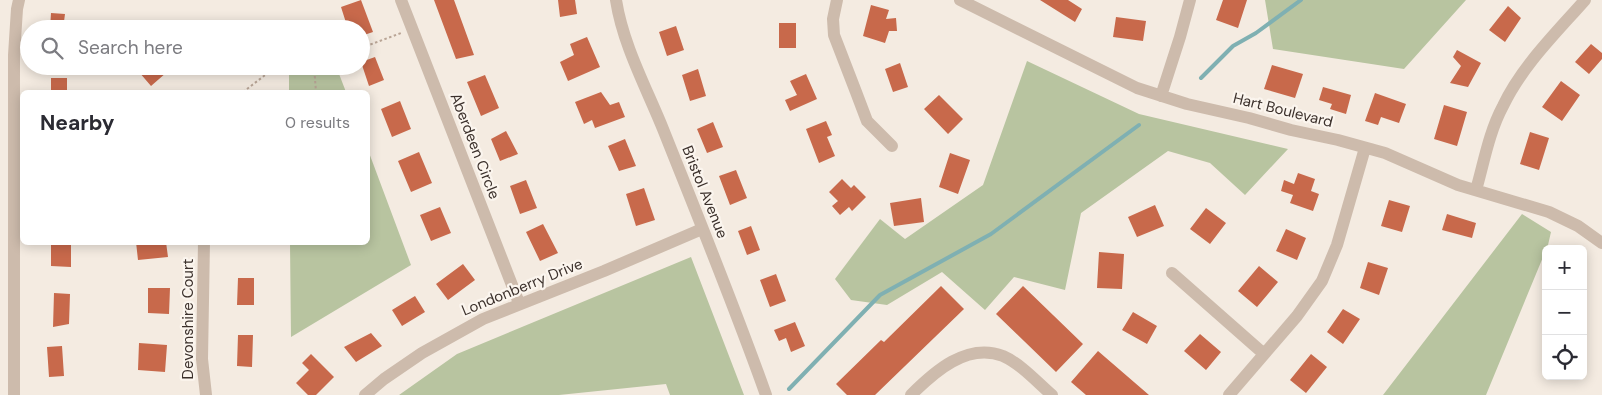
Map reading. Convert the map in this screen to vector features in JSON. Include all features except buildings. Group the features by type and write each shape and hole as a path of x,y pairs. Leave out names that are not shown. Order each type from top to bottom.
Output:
{"street":[{"path":"14,395 14,55 19,0"},
{"name":"Aberdeen Circle","path":"401,0 519,303"},
{"name":"Bristol Avenue","path":"616,0 619,16 632,53 724,280 766,395"},
{"path":"837,0 833,20 834,34 867,121 892,146"},
{"name":"Hart Boulevard","path":"960,0 1126,84 1161,96 1291,130 1338,140 1385,154 1458,185 1549,212 1578,226 1602,242"},
{"path":"1161,96 1190,0"},
{"path":"1476,190 1491,134 1502,106 1532,61 1586,0"},
{"path":"1229,395 1297,316 1322,281 1337,245 1366,148"},
{"name":"Londonberry Drive","path":"365,395 442,340 483,318 604,271 702,229"},
{"name":"Devonshire Court","path":"204,245 202,358 206,395"},
{"path":"1172,273 1264,354"},
{"path":"911,395 935,372 947,364 972,354 987,353 1003,356 1017,365 1052,395"}],"path":[{"path":"370,45 411,29"},
{"path":"246,90 265,75"},
{"path":"315,75 316,90"}],"green space":[{"path":"1265,0 1466,0 1404,69 1273,49"},
{"path":"1027,61 1139,114 1288,149 1245,195 1210,163 1168,151 1081,213 1065,290 1014,277 985,310 942,272 887,305 851,300 835,279 880,219 905,239 983,185"},
{"path":"289,75 339,75 345,90 289,90"},
{"path":"370,155 411,265 291,337 290,245 370,245"},
{"path":"1522,214 1551,232 1548,245 1542,245 1542,260 1486,395 1383,395"},
{"path":"691,257 744,395 670,395 666,384 559,395 399,395 457,354"}],"waterway":[{"path":"1201,78 1233,46 1256,33 1301,0"},
{"path":"789,389 880,295 991,234 1139,125"}]}
